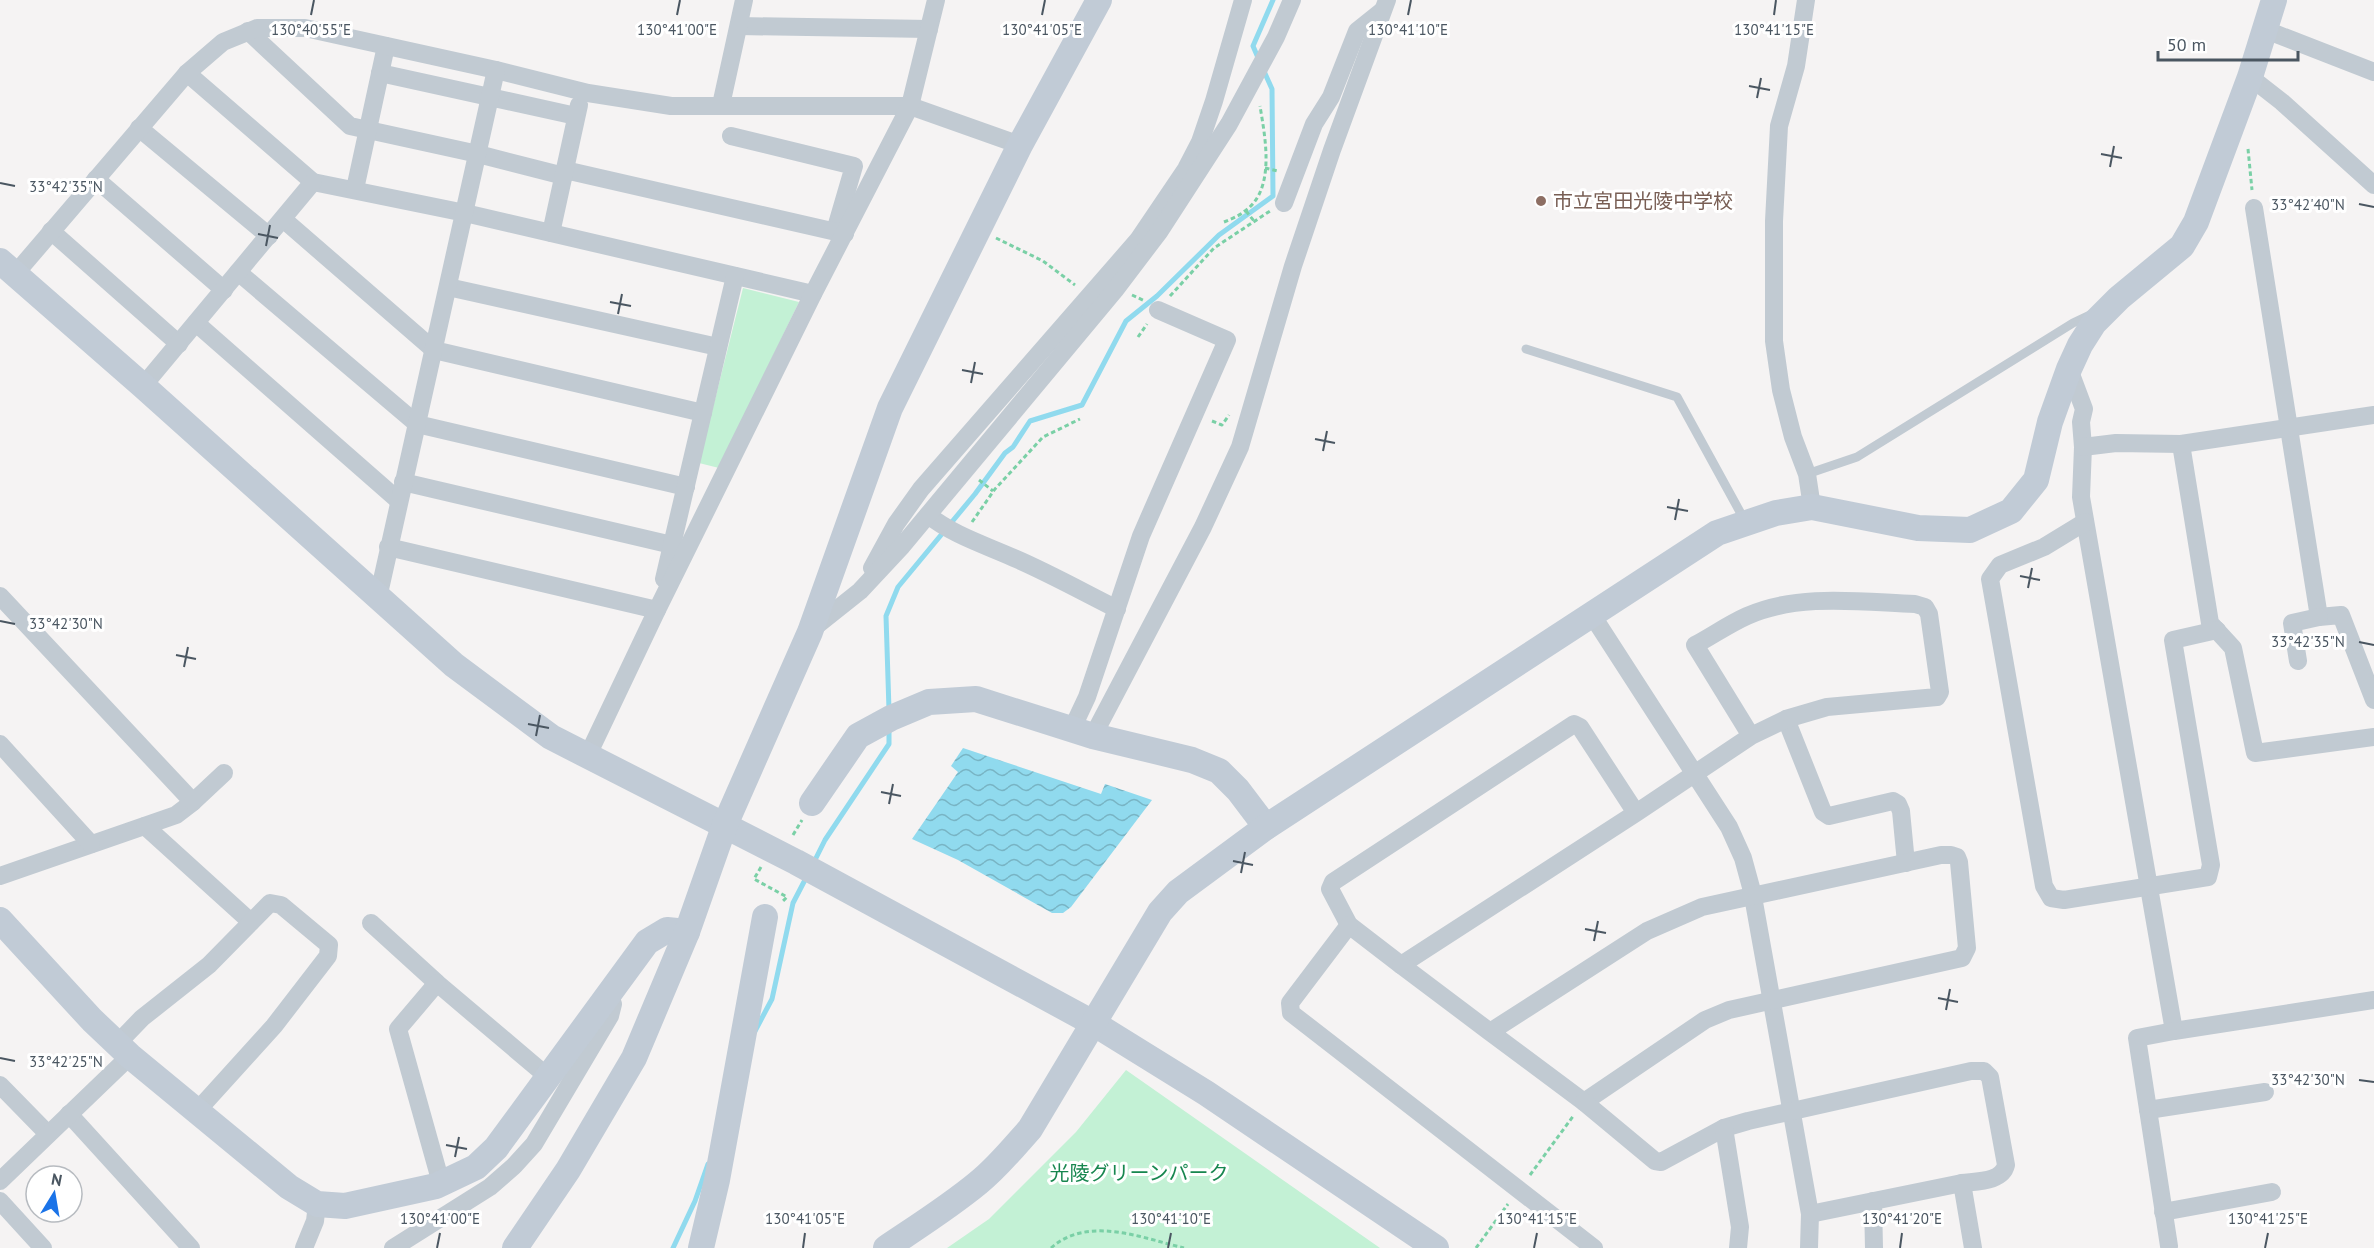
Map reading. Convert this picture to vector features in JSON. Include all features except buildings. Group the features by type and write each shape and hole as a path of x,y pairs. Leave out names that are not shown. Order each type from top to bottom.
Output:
{"street":[{"path":"721,105 744,0"},
{"path":"588,755 813,294 840,232 910,106 936,0"},
{"path":"514,1248 568,1170 634,1058 687,932 724,827 810,632 890,408 1020,145 1099,0"},
{"path":"860,591 896,524 921,489 1138,240 1186,169 1200,142 1214,101 1243,0"},
{"path":"810,632 860,591 902,546 1160,232 1229,124 1276,37 1292,0"},
{"path":"1806,0 1796,66 1779,126 1774,220 1774,341 1780,390 1793,437 1807,474 1812,507"},
{"path":"886,1248 979,1182 1005,1158 1030,1129 1142,940 1166,905 1201,873 1266,827 1717,533 1776,513 1812,507 1918,528 1970,530 2011,511 2036,480 2050,422 2069,369 2094,323 2182,246 2196,222 2250,77 2274,0"},
{"path":"1284,203 1314,124 1331,97 1357,31 1385,5"},
{"path":"1082,733 1203,527 1240,447 1293,266 1385,5"},
{"path":"739,26 929,28"},
{"path":"1020,145 910,106 671,106 581,91 305,28 257,28 223,42 187,73 51,231 8,267 454,666 551,737 776,852 1094,1023 1206,1093 1436,1248"},
{"path":"2266,30 2374,72"},
{"path":"248,31 350,126 840,232"},
{"path":"355,189 386,46"},
{"path":"378,598 496,70"},
{"path":"187,73 313,182 465,213 813,294"},
{"path":"380,73 576,116"},
{"path":"2250,77 2282,102 2374,185"},
{"path":"551,233 581,91"},
{"path":"139,128 269,236"},
{"path":"731,136 854,166 840,232"},
{"path":"96,179 224,290"},
{"path":"143,386 313,182"},
{"path":"2254,208 2319,616"},
{"path":"283,219 434,350 703,413"},
{"path":"51,231 179,344"},
{"path":"238,272 417,424 686,487"},
{"path":"657,610 735,276"},
{"path":"448,287 718,347"},
{"path":"1082,733 1087,698 1142,536 1227,340 1158,310"},
{"path":"196,323 399,501"},
{"path":"2069,369 2084,409 2081,422 2083,447 2081,497 2174,1031"},
{"path":"2083,447 2116,443 2181,444 2374,415"},
{"path":"2181,444 2210,623 2233,648 2255,753 2374,737"},
{"path":"403,482 672,545"},
{"path":"928,515 940,525 962,536 1016,558 1117,609"},
{"path":"2085,522 2044,547 2000,565 1990,579 2044,886 2051,897 2064,900 2208,877 2211,865 2173,640 2217,630"},
{"path":"388,548 657,610"},
{"path":"0,596 193,802"},
{"path":"1401,965 1636,813 1750,736 1786,719 1827,707 1937,697 1940,692 1929,615 1925,607 1916,604 1828,601 1786,605 1748,616 1695,645 1750,736"},
{"path":"1592,615 1730,827 1743,858 1753,896 1810,1214 1809,1248"},
{"path":"2298,661 2292,623 2319,616 2341,615 2374,700"},
{"path":"812,803 858,736 891,718 929,702 976,699 1082,733 1192,760 1219,771 1238,790 1266,827"},
{"path":"1786,719 1823,812 1828,816 1893,801 1898,804 1901,811 1906,863"},
{"path":"1636,813 1580,727 1574,724 1332,882 1330,889 1349,926 1584,1102 1655,1161 1668,1160 1696,1142 1724,1128 1748,1120 1971,1071 1984,1071 1990,1077 2006,1165 1999,1177 1810,1214"},
{"path":"0,744 92,844"},
{"path":"0,876 176,815 224,773"},
{"path":"145,826 252,922"},
{"path":"1490,1032 1647,931 1702,907 1941,855 1957,857 1967,948 1962,958 1729,1010 1705,1020 1584,1102"},
{"path":"0,1181 69,1114 123,1050 142,1018 209,965 270,903 281,905 329,945 328,956 274,1026 197,1111"},
{"path":"701,1248 720,1169 765,917"},
{"path":"0,920 92,1020 123,1050 289,1187 317,1204 345,1206 441,1183 476,1167 496,1148 647,942 667,930 687,932"},
{"path":"371,923 437,983 548,1077"},
{"path":"1349,926 1296,994 1290,1003 1291,1013 1594,1248"},
{"path":"437,983 398,1029 441,1183"},
{"path":"393,1248 490,1186 514,1166 534,1144 610,1016 613,1004 608,994"},
{"path":"2169,1246 2137,1038 2374,1000"},
{"path":"0,1085 48,1134"},
{"path":"2148,1110 2265,1092"},
{"path":"69,1114 191,1248"},
{"path":"1724,1128 1740,1227 1738,1248"},
{"path":"1962,1183 1973,1248"},
{"path":"2163,1212 2272,1192"},
{"path":"0,1201 43,1248"},
{"path":"1873,1201 1874,1248"},
{"path":"304,1248 315,1221 317,1204"}],"lane":[{"path":"1807,474 1857,457 2073,322 2113,304"},
{"path":"1526,349 1677,397 1746,523"}],"path":[{"path":"1224,222 1245,211 1262,189 1266,164 1262,120 1254,77"},
{"path":"2247,145 2254,208"},
{"path":"1138,337 1158,310 1214,248 1284,203"},
{"path":"1245,211 1254,221"},
{"path":"979,229 1043,261 1089,295"},
{"path":"1195,411 1222,425 1230,412"},
{"path":"962,536 995,489 1043,437 1080,418"},
{"path":"765,917 787,897 754,879 812,803"},
{"path":"1476,1248 1584,1102"},
{"path":"1051,1248 1070,1235 1099,1230 1184,1248"}],"green space":[{"path":"743,288 799,302 719,468 699,463"},
{"name":"光陵グリーンパーク","path":"1126,1070 1380,1248 947,1248 989,1219 1076,1132"}],"water":[{"path":"963,748 1101,794 1105,784 1152,800 1071,907 1063,913 1052,913 958,860 912,839 958,772 951,766"}],"waterway":[{"path":"1259,60 1253,46 1273,0"},
{"path":"889,710 886,616 898,587 975,494 1005,453 1013,447 1030,421 1082,405 1126,321 1157,296 1219,235 1273,196 1272,89 1263,69"},
{"path":"814,862 825,840 889,744 889,729"},
{"path":"755,1031 772,999 793,903 807,876"},
{"path":"673,1248 695,1201 708,1164"}],"place":[{"name":"市立宮田光陵中学校","path":"1541,201"}]}
